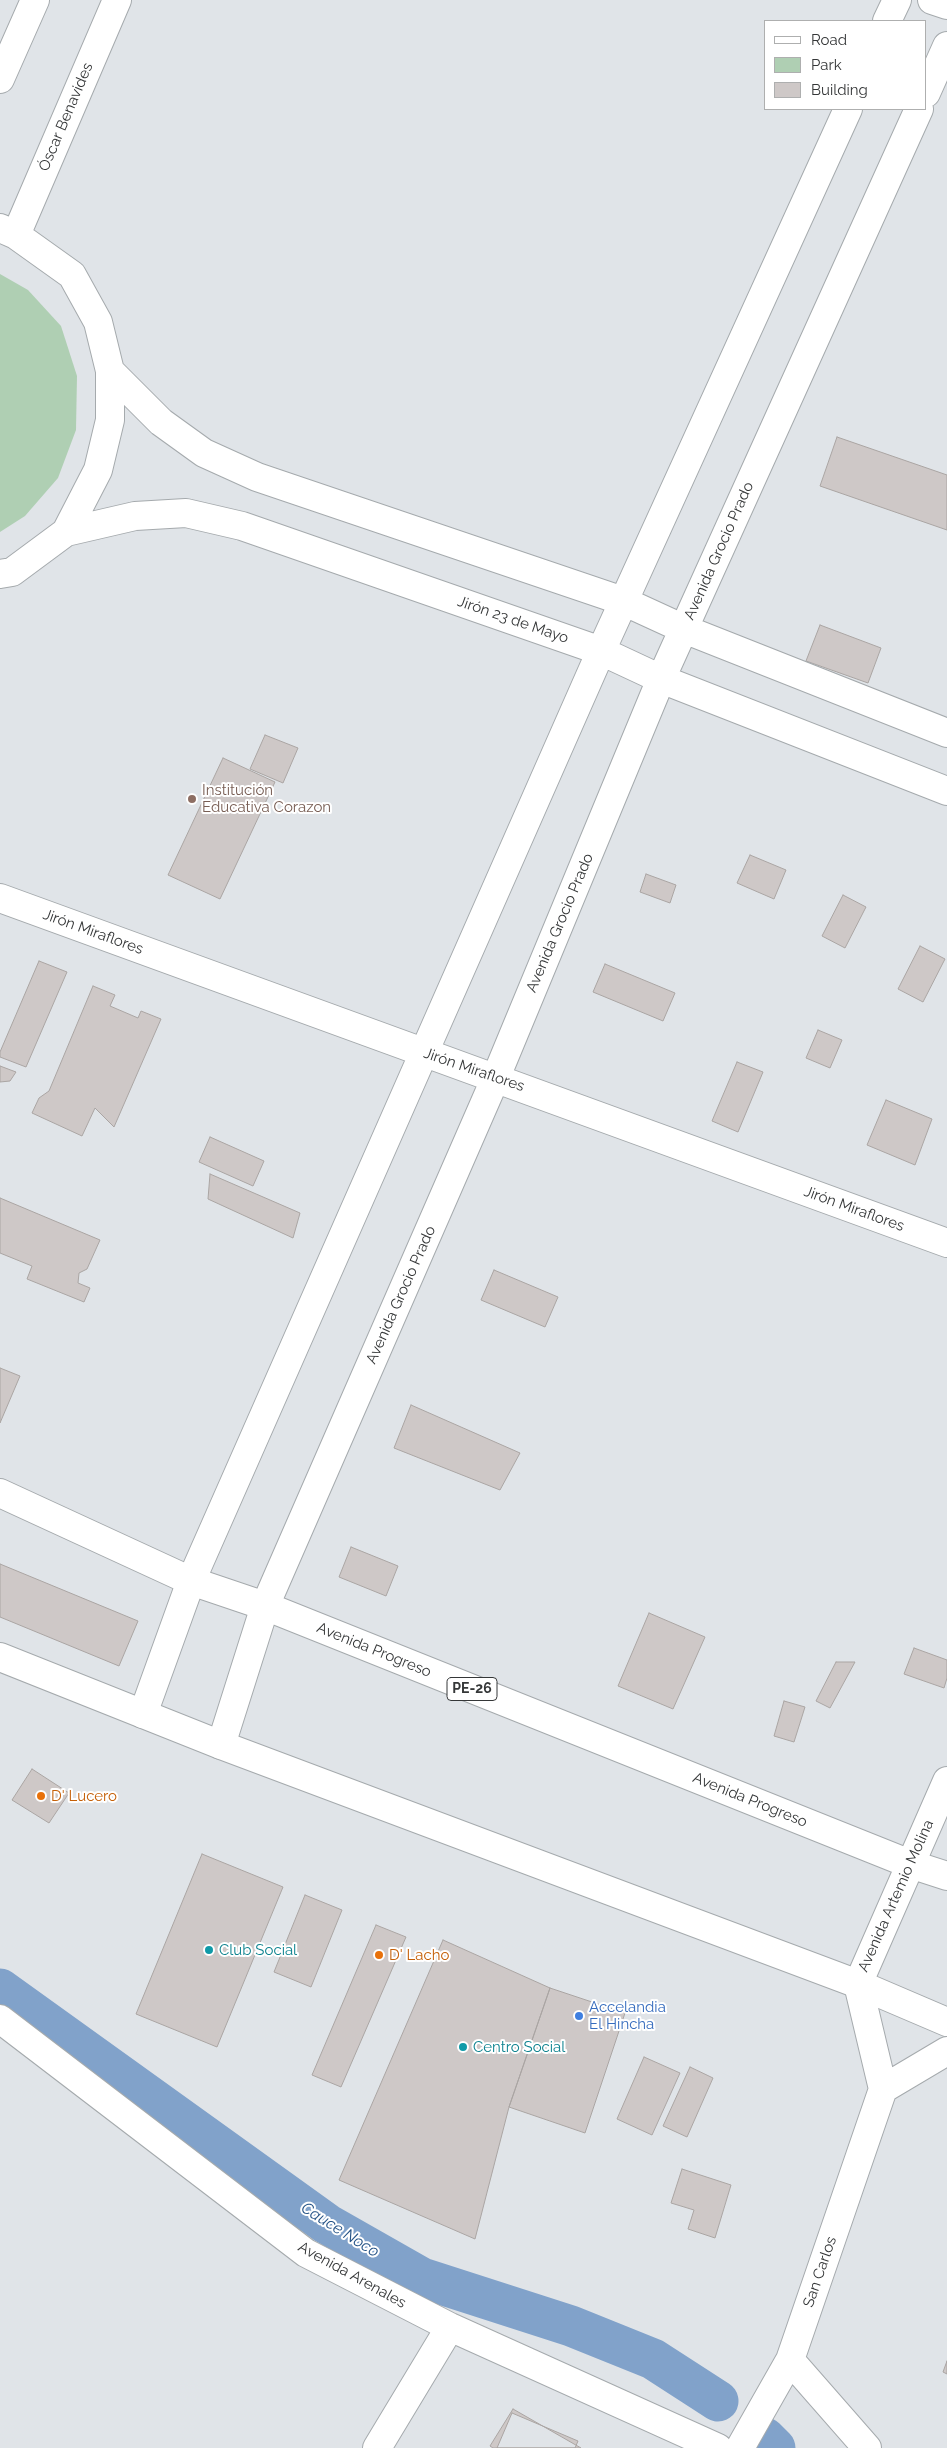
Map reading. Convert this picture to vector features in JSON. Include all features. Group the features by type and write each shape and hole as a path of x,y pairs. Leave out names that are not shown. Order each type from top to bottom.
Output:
{"main road":[{"path":"0,78 35,0"},
{"name":"Óscar Benavides","path":"8,231 117,0"},
{"path":"888,20 897,0"},
{"path":"932,0 947,5"},
{"path":"927,91 947,46"},
{"path":"143,1714 191,1581 601,650 848,110"},
{"name":"Avenida Grocio Prado","path":"221,1745 265,1606 496,1077 662,679 919,110"},
{"path":"0,574 12,572 66,532 98,470 110,420 110,371 98,322 72,275 8,231"},
{"path":"110,371 161,422 204,453 257,477 623,601 684,629 947,733"},
{"name":"Jirón 23 de Mayo","path":"66,532 136,516 186,513 242,526 601,650 662,679 947,791"},
{"name":"Jirón Miraflores","path":"0,898 424,1053 496,1077 947,1243"},
{"name":"Avenida Progreso","path":"0,1493 191,1581 265,1606 910,1864 947,1876"},
{"path":"0,1657 221,1745 858,1984 947,2022"},
{"name":"Avenida Artemio Molina","path":"858,1984 947,1781"},
{"path":"858,1984 883,2089 947,2051"},
{"name":"Avenida Arenales","path":"0,2019 306,2253 450,2328 718,2448"},
{"name":"San Carlos","path":"740,2448 790,2360 883,2089"},
{"path":"377,2448 450,2328"},
{"path":"790,2360 867,2448"}],"green space":[{"path":"0,274 28,290 61,326 77,376 76,430 58,478 25,516 0,532"}],"building":[{"path":"837,437 947,475 947,530 820,486"},
{"path":"820,625 881,648 868,683 806,661"},
{"path":"265,735 298,748 283,783 250,769"},
{"path":"223,758 275,782 220,899 168,875"},
{"path":"750,855 786,870 774,899 737,883"},
{"path":"646,874 676,885 670,903 640,892"},
{"path":"843,895 866,907 845,948 822,936"},
{"path":"920,946 945,959 923,1002 898,989"},
{"path":"39,961 67,972 26,1067 0,1057 0,1052"},
{"path":"605,964 675,993 663,1021 593,992"},
{"path":"93,986 115,995 110,1006 138,1018 141,1011 161,1019 114,1127 95,1108 82,1136 32,1113 39,1098 49,1091"},
{"path":"818,1030 842,1040 830,1068 806,1058"},
{"path":"737,1062 763,1072 738,1132 712,1121"},
{"path":"0,1066 16,1072 10,1081 0,1082"},
{"path":"886,1100 932,1119 915,1165 867,1145"},
{"path":"210,1137 264,1161 253,1186 199,1162"},
{"path":"210,1174 300,1213 293,1238 208,1199"},
{"path":"0,1198 100,1240 87,1269 79,1273 78,1283 90,1288 84,1302 27,1279 32,1266 0,1253"},
{"path":"494,1270 558,1297 545,1327 481,1300"},
{"path":"0,1368 20,1376 0,1423"},
{"path":"411,1405 520,1453 500,1490 394,1448"},
{"path":"351,1547 398,1566 386,1596 339,1577"},
{"path":"0,1564 138,1621 119,1666 0,1617"},
{"path":"649,1613 705,1637 673,1709 618,1686"},
{"path":"914,1648 947,1660 947,1678 944,1688 904,1674"},
{"path":"836,1662 855,1662 830,1708 816,1701"},
{"path":"784,1701 805,1707 794,1742 774,1736"},
{"name":"D' Lucero","path":"32,1769 69,1793 49,1823 12,1800"},
{"name":"Club Social","path":"202,1854 283,1887 217,2047 136,2014"},
{"path":"305,1895 342,1910 311,1987 274,1972"},
{"path":"376,1925 406,1937 341,2087 312,2075"},
{"name":"Centro Social","path":"443,1940 550,1988 509,2107 475,2239 339,2180"},
{"path":"550,1988 625,2013 585,2133 509,2107"},
{"path":"644,2057 680,2073 652,2135 617,2119"},
{"path":"690,2067 713,2078 687,2137 663,2126"},
{"path":"682,2169 731,2185 715,2238 688,2229 694,2210 671,2203"},
{"path":"947,2361 947,2374 943,2372"},
{"path":"513,2409 581,2448 493,2448 490,2446"},
{"path":"512,2413 578,2441 575,2448 497,2448"}],"waterway":[{"name":"Cauce Noco","path":"0,1989 327,2224 422,2278 571,2326 653,2359 718,2401"},
{"name":"Cauce Noco","path":"765,2438 775,2448"}],"place":[{"name":"Institución Educativa Corazon","path":"192,799"},
{"name":"D' Lucero","path":"41,1796"},
{"name":"Club Social","path":"209,1950"},
{"name":"D' Lacho","path":"379,1955"},
{"name":"Accelandia El Hincha","path":"579,2016"},
{"name":"Centro Social","path":"463,2047"}]}
